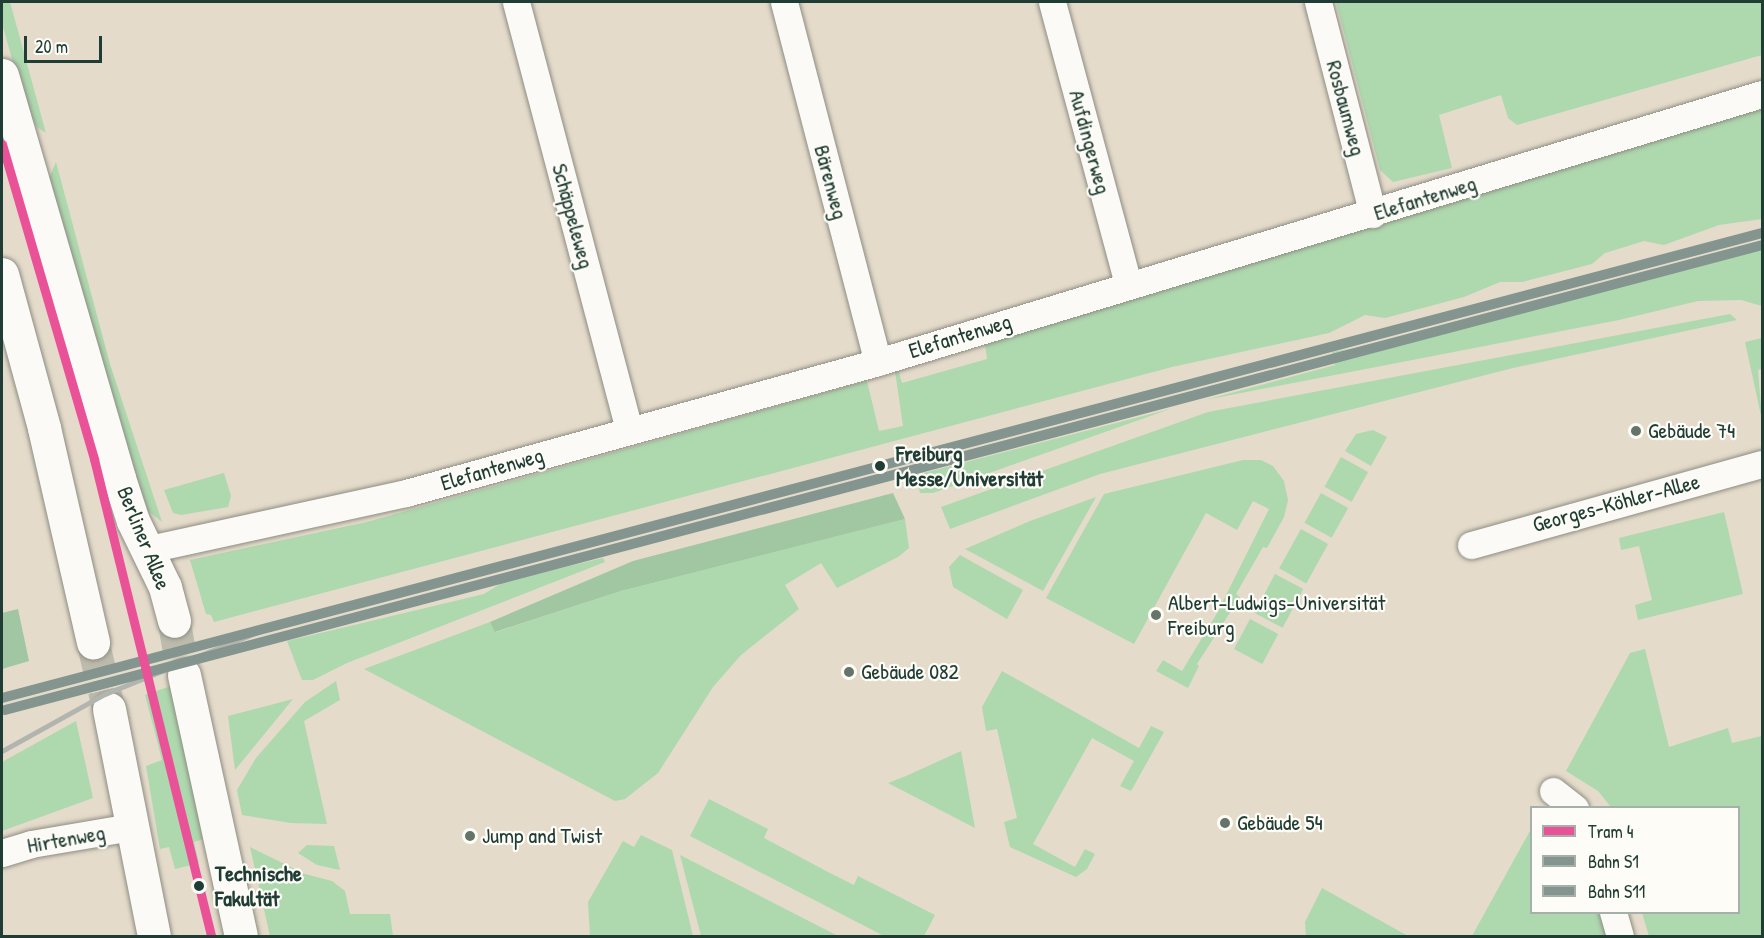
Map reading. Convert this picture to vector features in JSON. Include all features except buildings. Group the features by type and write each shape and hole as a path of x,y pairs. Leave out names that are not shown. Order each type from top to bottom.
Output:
{"main road":[{"name":"Berliner Allee","path":"2,75 119,478 133,521 149,549 174,621"},
{"path":"2,274 44,428 93,642"},
{"path":"184,675 241,936"},
{"path":"109,709 154,936"}],"street":[{"name":"Schäppeleweg","path":"516,2 629,430"},
{"name":"Bärenweg","path":"784,2 878,362"},
{"name":"Aufdingerweg","path":"1052,2 1128,284"},
{"name":"Rosbaumweg","path":"1318,2 1373,214"},
{"name":"Elefantenweg","path":"149,549 406,493 878,362 1128,284 1373,214 1762,94"},
{"name":"Georges-Köhler-Allee","path":"1471,544 1762,464"},
{"path":"1552,791 1574,806"},
{"name":"Hirtenweg","path":"2,853 31,844 131,827"},
{"path":"1614,914 1620,936"}],"green space":[{"path":"2,2 10,2 46,133 37,127 26,110 2,23"},
{"path":"1336,2 1762,2 1762,55 1517,125 1508,118 1501,95 1439,115 1452,168 1393,182 1380,170"},
{"path":"1762,105 1762,219 1719,225 1664,245 1644,241 1605,253 1592,264 1522,282 1500,282 1464,297 1385,318 1365,315 1329,333 1172,367 214,622 211,615 206,614 190,560 367,522 867,381 879,431 903,426 895,371 898,369 902,383 987,359 985,344 1390,216"},
{"path":"56,162 110,364 162,522 142,506 47,183"},
{"path":"1762,241 1762,306 1741,300 1698,301 1619,320 1205,400 1335,365 1332,352 1402,340"},
{"path":"1730,314 1737,320 1513,368 1100,474 950,529 941,507 1208,412"},
{"path":"1762,338 1762,369 1758,370 1762,420 1745,342"},
{"path":"1170,409 933,493 920,493 916,475"},
{"path":"1373,430 1387,437 1371,466 1345,451 1356,434"},
{"path":"1341,457 1368,472 1352,502 1325,487"},
{"path":"1243,460 1261,460 1273,466 1284,481 1288,500 1284,517 1267,548 1263,547 1236,594 1240,597 1197,664 1199,666 1188,688 1156,671 1163,660 1182,671 1216,615 1269,509 1253,501 1237,530 1206,513 1134,644 1046,598 1104,494"},
{"path":"224,473 231,496 228,507 181,515 173,513 164,490"},
{"path":"893,493 905,519 621,591 495,632 490,622 633,561"},
{"path":"1321,493 1348,508 1332,538 1305,523"},
{"path":"1096,497 1043,591 965,549 1030,521"},
{"path":"1724,512 1743,594 1638,620 1635,605 1652,600 1639,546 1621,550 1619,538"},
{"path":"905,519 909,548 898,557 837,588 821,563 785,585 799,609 741,655 713,687 658,773 625,799 615,801 364,669 490,622 496,632 621,591"},
{"path":"1301,529 1328,544 1306,583 1279,568"},
{"path":"960,555 1023,590 1007,619 953,587 949,567"},
{"path":"603,558 605,562 347,663 313,680 302,680 287,641 484,594 513,576 514,579"},
{"path":"1275,574 1303,589 1283,628 1254,613"},
{"path":"18,609 29,661 2,669 2,613"},
{"path":"1250,619 1278,634 1262,664 1234,649"},
{"path":"1645,649 1669,747 1728,728 1732,743 1762,736 1762,936 1649,936 1642,914 1740,914 1740,806 1610,806 1598,791 1566,771 1630,653"},
{"path":"1002,671 1139,748 1151,726 1164,732 1131,791 1120,786 1134,761 1092,738 1033,844 1075,867 1085,849 1095,854 1087,869 1076,877 1010,847 1004,822 1017,818 997,729 986,731 982,707"},
{"path":"336,681 340,700 304,721 327,824 291,823 242,815 237,790 256,758 305,702"},
{"path":"171,686 203,839 194,842 199,863 175,869 169,847 160,849 146,766 162,760 145,695"},
{"path":"293,699 235,770 228,716"},
{"path":"76,721 93,798 2,831 2,762"},
{"path":"961,751 975,828 888,783 906,776"},
{"path":"709,799 768,829 764,838 830,873 854,885 858,876 935,915 924,936 884,936 690,836"},
{"path":"1530,831 1530,914 1602,914 1609,936 1472,936"},
{"path":"641,835 672,850 693,936 590,936 588,902 623,841 634,847"},
{"path":"307,845 334,846 340,870 317,865 298,853"},
{"path":"250,847 305,874 332,881 345,891 350,914 390,914 393,936 270,936"},
{"path":"680,855 838,936 701,936"},
{"path":"1322,888 1408,936 1306,936 1305,922"}],"tunnel":[{"path":"174,621 184,675"},
{"path":"93,642 109,709"}],"railway":[{"path":"2,751 105,694 255,633"}],"tram line":[{"name":"4","path":"2,144 94,459 211,936"}],"rail line":[{"name":"S1","path":"2,698 1762,233"},
{"name":"S11","path":"5,710 1762,245"}],"place":[{"name":"Gebäude 74","path":"1636,431"},
{"name":"Freiburg Messe/Universität","path":"880,466"},
{"name":"Albert-Ludwigs-Universität Freiburg","path":"1156,615"},
{"name":"Gebäude 082","path":"849,672"},
{"name":"Gebäude 54","path":"1225,823"},
{"name":"Jump and Twist","path":"470,836"},
{"name":"Technische Fakultät","path":"199,886"}]}
